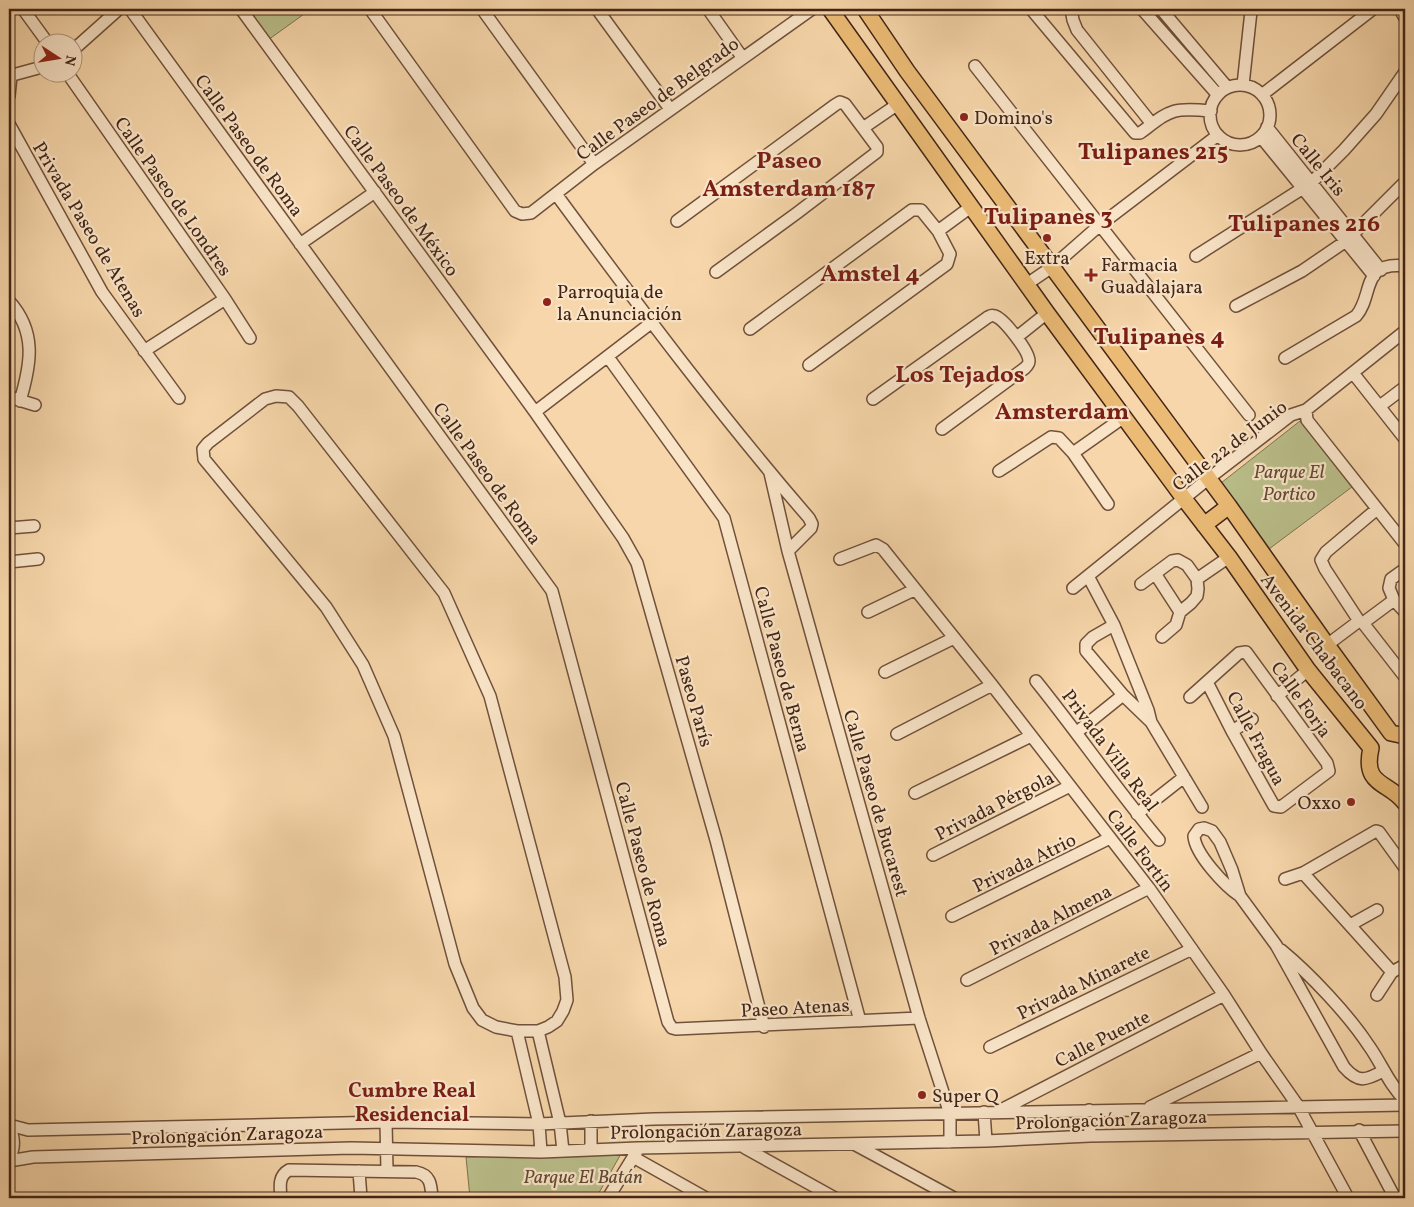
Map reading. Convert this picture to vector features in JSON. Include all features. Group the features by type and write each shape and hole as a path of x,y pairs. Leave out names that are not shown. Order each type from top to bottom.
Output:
{"main road":[{"name":"Avenida Chabacano","path":"830,9 1047,313 1185,500 1229,556 1308,670 1371,748"},
{"name":"Avenida Chabacano","path":"865,9 907,70 1229,506 1327,645 1398,734"},
{"path":"1204,525 1229,506"},
{"path":"1398,734 1382,738 1371,748 1369,758 1370,769 1379,784 1401,797 1405,803"}],"street":[{"path":"22,9 39,32"},
{"path":"82,42 118,9"},
{"name":"Calle Paseo de Roma","path":"130,9 552,591 666,1012 672,1028"},
{"name":"Calle Paseo de México","path":"241,9 535,412"},
{"name":"Calle Paseo de Belgrado","path":"370,9 515,211 522,214 530,213 670,109 812,9"},
{"path":"482,9 594,164"},
{"path":"598,9 670,109"},
{"path":"708,9 742,58"},
{"path":"1031,9 1136,133 1140,133 1168,112 1177,109 1211,111"},
{"path":"1071,9 1077,30 1152,124"},
{"path":"1142,9 1222,91"},
{"path":"1162,9 1222,91"},
{"path":"1263,94 1373,9"},
{"path":"1243,85 1251,10"},
{"path":"975,66 1249,415"},
{"path":"9,96 10,76 32,70"},
{"path":"1196,256 1306,186 1344,150 1376,114 1405,72"},
{"name":"Calle Paseo de Londres","path":"74,82 225,299 250,338"},
{"path":"1238,84 1243,85 1250,86 1263,94 1270,113 1264,132 1253,142 1242,145 1230,143 1218,135 1213,128 1210,116 1212,105 1222,91 1238,84"},
{"path":"677,221 835,105 840,102 845,104 877,147 877,152 716,272"},
{"path":"863,128 898,104"},
{"name":"Privada Paseo de Atenas","path":"9,124 102,292 179,398"},
{"name":"Calle Iris","path":"1264,132 1378,273"},
{"path":"1027,284 1052,267 1100,225 1218,135"},
{"path":"1236,306 1302,271 1349,238 1405,182"},
{"path":"300,244 375,192"},
{"path":"556,194 651,323 770,473 809,518 812,524 808,532 788,551"},
{"path":"938,231 972,206"},
{"path":"750,329 912,210 921,210 938,231 950,254 947,264 809,365"},
{"path":"1285,358 1356,316 1367,289 1378,273 1390,266 1405,266"},
{"path":"144,351 225,299"},
{"path":"9,301 26,325 31,351 26,379 14,399 35,405"},
{"path":"1017,337 1047,313"},
{"path":"873,400 988,317 992,315 998,317 1017,337 1029,359 1025,368 942,429"},
{"path":"535,412 651,323"},
{"name":"Calle 22 de Junio","path":"1073,588 1185,500 1208,479 1291,416 1306,410 1405,331"},
{"name":"Calle Paseo de Berna","path":"608,357 724,518 860,1021"},
{"path":"1352,373 1405,439"},
{"path":"1380,406 1405,387"},
{"path":"276,396 290,397 444,593 490,696 565,977 567,1000 557,1021 548,1027 538,1032 517,1031 496,1027 482,1020 473,1008 455,964 394,736 363,665 326,607 204,459 203,449 208,444 265,399 276,396"},
{"path":"1306,410 1307,420 1405,544"},
{"name":"Paseo París","path":"535,412 623,538 637,563 713,831 764,1026"},
{"path":"1073,453 1124,417"},
{"path":"999,472 1051,437 1058,438 1073,453 1108,504"},
{"name":"Calle Paseo de Bucarest","path":"770,473 788,551 919,1018 950,1114 950,1142"},
{"path":"1377,509 1326,552 1321,560 1325,569 1361,622 1405,677"},
{"path":"9,528 34,526"},
{"name":"Calle Fortín","path":"840,559 876,546 883,549 992,685 1149,888 1224,995 1298,1106 1348,1198"},
{"path":"1198,584 1229,556"},
{"path":"9,562 38,559"},
{"path":"1141,584 1156,575 1172,561 1178,560 1187,566 1198,584 1197,596 1180,612 1176,625 1162,637"},
{"path":"1405,568 1393,578 1389,588 1394,600 1405,612"},
{"path":"1156,575 1180,612"},
{"path":"1088,576 1114,625 1151,722"},
{"path":"868,612 914,590"},
{"path":"1327,645 1394,600"},
{"path":"1114,625 1093,637 1086,644 1086,651 1123,695 1151,722 1202,807"},
{"path":"885,672 954,638"},
{"name":"Calle Forja","path":"1207,682 1239,652 1248,654 1330,769 1278,808"},
{"path":"1277,696 1308,670"},
{"name":"Privada Villa Real","path":"1036,681 1077,732 1137,814 1160,840"},
{"path":"1190,697 1207,682"},
{"name":"Calle Fragua","path":"1207,682 1274,806 1278,808"},
{"path":"897,734 992,685"},
{"path":"1077,732 1123,695"},
{"path":"1232,731 1252,719"},
{"path":"915,793 1031,736"},
{"path":"1137,814 1184,776"},
{"name":"Privada Pérgola","path":"933,855 1070,786"},
{"path":"1240,896 1229,889 1213,872 1197,846 1194,836 1199,829 1204,828 1212,831 1220,842 1232,870 1240,896 1276,945 1344,1067 1352,1077 1358,1079 1372,1077 1383,1071"},
{"path":"1285,879 1303,874 1376,831 1380,832 1405,868"},
{"name":"Privada Atrio","path":"952,916 1110,838"},
{"path":"1303,874 1392,972"},
{"name":"Privada Almena","path":"967,980 1149,888"},
{"path":"1350,925 1377,910"},
{"path":"1276,945 1298,964 1341,1011 1368,1044 1383,1071 1405,1100"},
{"name":"Privada Minarete","path":"990,1047 1192,949"},
{"path":"1377,995 1392,972 1405,964"},
{"name":"Calle Puente","path":"997,1112 1224,995"},
{"name":"Paseo Atenas","path":"672,1028 764,1026 919,1018"},
{"path":"517,1031 539,1124 541,1152"},
{"path":"538,1032 560,1123 563,1151"},
{"path":"1145,1109 1261,1053"},
{"path":"533,1100 554,1096"},
{"name":"Prolongación Zaragoza","path":"9,1126 28,1130 386,1122 539,1124 591,1121 984,1112 1405,1105"},
{"path":"1089,1110 1090,1136"},
{"path":"984,1112 986,1142"},
{"path":"591,1121 591,1150"},
{"path":"386,1122 387,1171"},
{"name":"Prolongación Zaragoza","path":"9,1126 14,1143 9,1160 43,1157 387,1148 541,1152 591,1150 635,1153 743,1147 986,1142 1090,1136 1405,1130"},
{"path":"1359,1130 1398,1197"},
{"path":"854,1144 954,1198"},
{"path":"743,1147 835,1198"},
{"path":"608,1198 635,1153 706,1198"},
{"path":"281,1198 280,1185 282,1178 285,1172 289,1170 423,1173 431,1184 432,1198"},
{"path":"359,1171 360,1198"}],"green space":[{"path":"246,9 311,9 268,40"},
{"name":"Parque El Portico","path":"1300,421 1352,487 1269,549 1221,483"},
{"name":"Parque El Batán","path":"622,1152 596,1198 470,1198 466,1157"}],"place":[{"name":"Domino's","path":"964,117"},
{"name":"Extra","path":"1047,238"},
{"name":"Farmacia Guadalajara","path":"1091,275"},
{"name":"Parroquia de la Anunciación","path":"547,302"},
{"name":"Oxxo","path":"1351,802"},
{"name":"Super Q","path":"922,1095"}],"district":[{"name":"Tulipanes 215","path":"1153,151"},
{"name":"Paseo Amsterdam 187","path":"789,174"},
{"name":"Tulipanes 3","path":"1048,216"},
{"name":"Tulipanes 216","path":"1304,223"},
{"name":"Amstel 4","path":"870,273"},
{"name":"Tulipanes 4","path":"1159,336"},
{"name":"Los Tejados","path":"960,374"},
{"name":"Amsterdam","path":"1062,411"},
{"name":"Cumbre Real Residencial","path":"412,1102"}]}
